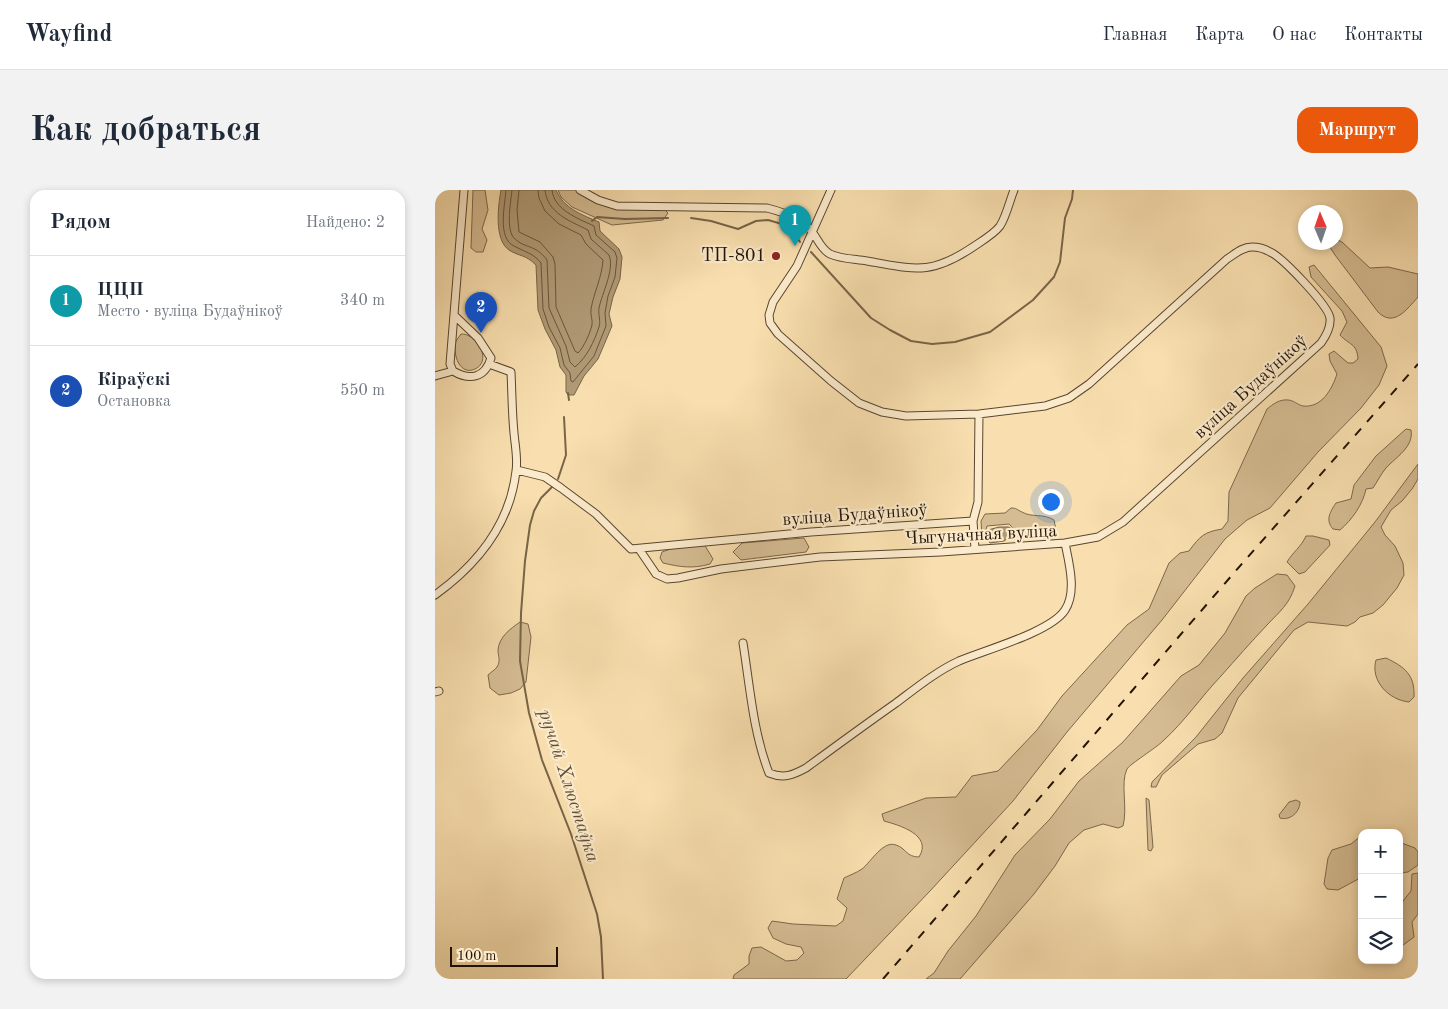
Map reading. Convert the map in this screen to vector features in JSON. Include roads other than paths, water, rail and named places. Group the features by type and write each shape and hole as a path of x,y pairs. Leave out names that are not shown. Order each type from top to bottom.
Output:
{"street":[{"path":"454,315 478,338 491,358 489,364 480,375 473,377 461,376 453,371 450,364 464,190"},
{"path":"580,190 599,200 617,206 767,208 782,211 795,218 812,232 828,253 842,258 906,268 936,266 960,256 985,239 1000,226 1014,190"},
{"name":"вуліца Будаўнікоў","path":"831,190 797,266 769,310 770,323 778,334 831,382 859,403 882,412 905,416 979,414 1033,408 1069,398 1089,384 1227,259 1241,250 1251,247 1272,252 1313,292 1325,307 1330,318 1327,334 1321,343 1123,522 1098,537 1065,543"},
{"path":"435,595 467,568 486,546 501,524 511,501 517,470 511,372 489,364"},
{"path":"435,376 453,371"},
{"path":"975,549 973,521 978,502 979,414"},
{"name":"Чыгуначная вуліца","path":"517,470 545,477 596,514 635,549 656,574 667,579 721,569 820,557 941,552 1065,543 1070,568 1070,595 1065,611 1056,620 1025,635 957,662 921,684 806,768 791,776 778,777 769,773 758,740 743,643"},
{"name":"вуліца Будаўнікоў","path":"635,549 811,532 973,521"}],"water":[{"path":"501,190 556,190 563,202 568,206 580,214 599,222 600,231 619,249 622,257 620,279 609,314 612,326 598,359 584,376 574,395 568,395 566,392 566,375 560,367 556,350 538,310 536,265 529,259 509,250 501,239 498,222"},
{"path":"1009,527 1012,529 1011,536 1004,541 990,543 986,536 988,530"}],"waterway":[{"name":"ручай Хлюстаўка","path":"811,252 871,318 890,330 911,341 932,344 955,342 990,332 1033,300 1054,277 1060,262 1065,218 1072,199 1073,190"},
{"name":"ручай Хлюстаўка","path":"592,221 597,217 625,219 668,218"},
{"name":"ручай Хлюстаўка","path":"691,218 711,221 738,229 756,221 768,220 782,224 792,230 800,242"},
{"name":"ручай Хлюстаўка","path":"568,393 569,400"},
{"name":"ручай Хлюстаўка","path":"558,479 566,455 564,417"},
{"name":"ручай Хлюстаўка","path":"552,487 541,498 534,511 530,525 521,613 520,661 529,713 542,760 571,834 597,914 601,937 603,979"}],"railway":[{"path":"883,979 1233,574 1418,364"}],"place":[{"name":"ЦЦП","path":"795,246"},
{"name":"ТП-801","path":"776,256"},
{"name":"Кіраўскі","path":"481,333"}]}
